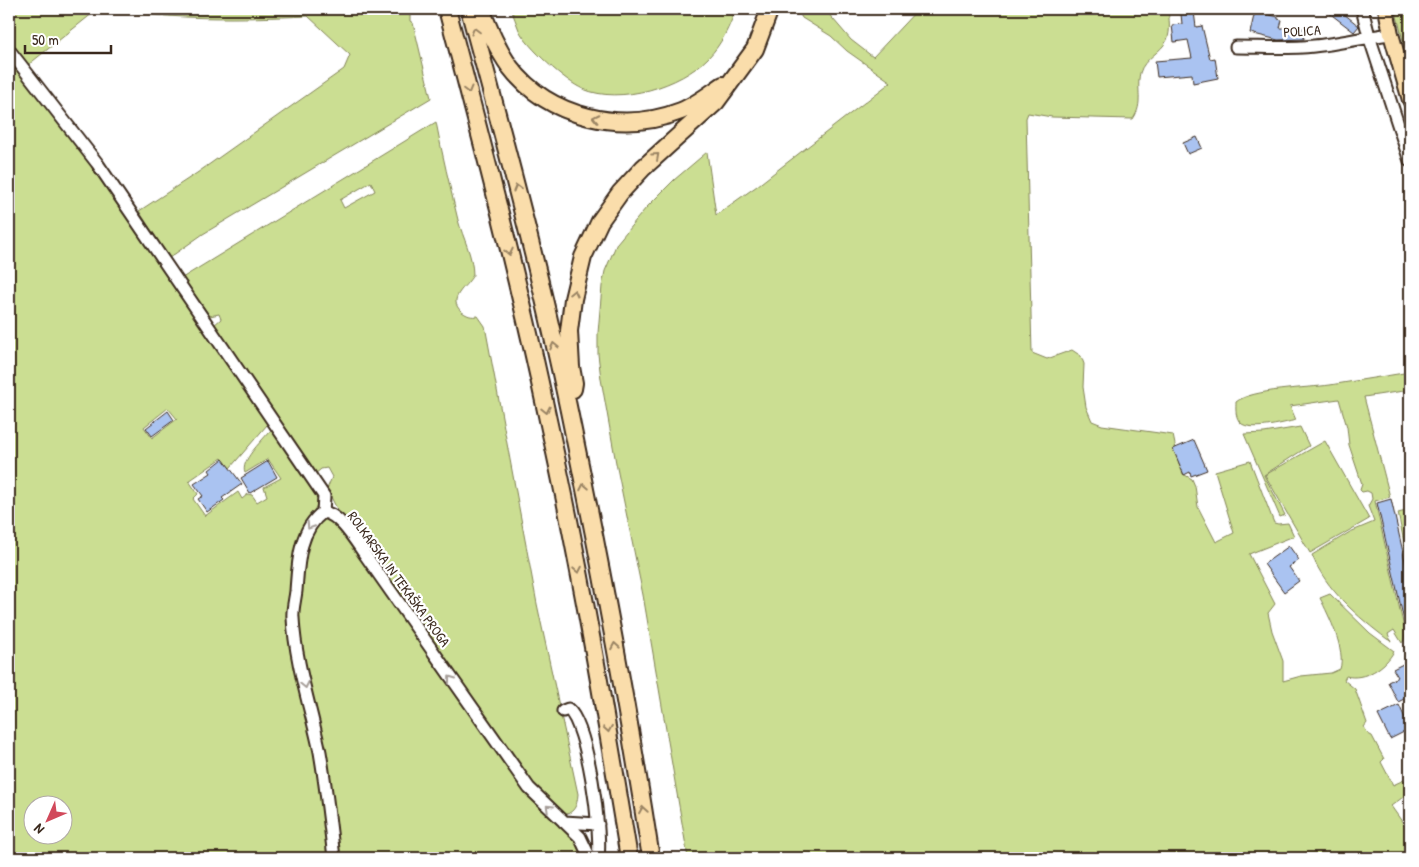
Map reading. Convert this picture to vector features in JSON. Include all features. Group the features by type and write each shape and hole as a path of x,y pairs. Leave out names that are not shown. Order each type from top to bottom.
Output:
{"highway":[{"path":"447,9 498,204 548,420 602,696 629,858"},
{"path":"469,9 521,203 569,411 608,603 651,858"},
{"path":"481,9 493,39 511,67 532,89 554,104 579,114 603,120 627,122 681,111 708,96 737,74"},
{"path":"569,411 574,383 569,331 572,299 583,256 600,222 620,194 643,168 716,102 755,48 770,9"}],"main road":[{"path":"1386,9 1391,34 1410,100"}],"street":[{"path":"1362,9 1410,161"},
{"name":"POLICA","path":"1236,47 1294,48 1391,34"},
{"path":"9,50 97,163 324,496 323,512 316,517 307,529 303,541 298,564 292,616 300,665 320,754 334,858"},
{"name":"ROLKARSKA IN TEKAŠKA PROGA","path":"323,512 331,513 338,519 529,788 580,837 590,858"},
{"path":"562,711 571,711 581,735 593,783 598,824 598,858"},
{"path":"564,822 598,824"}],"green space":[{"path":"9,9 98,9 28,65 9,41"},
{"path":"106,9 410,9 410,21 413,23 431,98 203,234 169,258 139,211 197,173 344,69 350,55 308,16 207,18 131,13"},
{"path":"511,9 736,9 728,29 717,47 696,68 682,77 649,90 632,94 614,95 583,89 557,72 523,37"},
{"path":"797,9 830,9 827,12 851,40 873,57 918,9 1168,9 1169,33 1167,40 1161,49 1142,68 1139,79 1139,102 1133,119 1052,117 1028,113 1026,118 1032,353 1047,359 1072,350 1081,356 1084,364 1083,387 1086,407 1092,421 1102,425 1173,435 1183,474 1192,479 1198,507 1216,542 1234,533 1215,471 1250,461 1274,523 1288,523 1294,536 1249,554 1275,604 1268,613 1272,631 1283,661 1283,681 1301,676 1331,673 1340,669 1341,652 1339,643 1320,598 1330,594 1370,633 1394,651 1386,662 1374,671 1367,675 1346,676 1344,680 1355,689 1367,723 1364,727 1368,734 1372,736 1384,759 1381,762 1393,785 1404,780 1410,792 1391,806 1410,833 1410,858 688,858 643,595 601,379 598,333 602,286 605,271 617,243 646,208 674,180 707,152 716,215 757,186 891,82 847,51 831,36 802,18"},
{"path":"1396,9 1410,9 1410,69 1397,16"},
{"path":"9,57 82,148 266,418 267,425 230,468 222,458 189,481 198,494 193,499 205,516 238,492 242,499 248,494 252,495 257,502 267,496 264,487 281,478 268,459 245,473 244,468 248,457 268,433 273,430 318,496 319,501 299,545 295,561 291,604 297,664 326,816 332,813 296,618 305,542 311,529 322,519 332,519 346,533 360,554 366,550 341,517 327,489 332,477 327,468 321,469 314,475 214,325 221,319 219,314 210,316 182,278 436,122 458,220 473,268 473,275 459,293 456,302 462,312 470,316 478,316 485,326 537,604 578,794 574,809 561,816 546,800 542,803 575,836 586,858 9,858","holes":["371,182 375,191 344,208 340,200","168,408 177,419 152,438 144,427"]},
{"path":"1410,372 1410,390 1364,397 1390,497 1375,501 1405,632 1402,643 1394,630 1388,634 1391,641 1365,622 1344,602 1326,580 1312,555 1350,532 1374,522 1368,506 1372,499 1371,493 1360,490 1362,484 1349,445 1347,427 1339,399 1290,406 1296,420 1257,427 1243,425 1239,421 1236,414 1236,402 1254,394 1330,385"},
{"path":"1300,427 1309,446 1264,475 1285,515 1280,517 1244,434"},
{"path":"1325,441 1369,519 1310,553 1265,475"},
{"path":"1410,510 1410,572 1398,513"}],"building":[{"path":"1324,9 1338,9 1359,26 1354,32"},
{"path":"1255,11 1278,17 1278,19 1282,20 1280,28 1303,28 1304,39 1278,40 1250,33"},
{"path":"1194,12 1196,27 1202,26 1210,59 1215,58 1218,78 1193,83 1192,74 1157,77 1155,61 1192,58 1188,40 1174,42 1172,25 1182,24 1181,14"},
{"path":"1197,137 1202,148 1188,154 1183,143"},
{"path":"168,411 174,420 152,436 146,428"},
{"path":"1194,440 1207,470 1191,476 1190,472 1184,475 1173,449"},
{"path":"223,459 242,484 222,498 224,500 207,512 198,499 203,496 194,484 211,473 209,470"},
{"path":"268,461 277,477 250,493 241,478"},
{"path":"1391,499 1410,583 1410,629 1406,629 1377,503"},
{"path":"1289,546 1299,560 1289,567 1299,581 1284,592 1264,564"},
{"path":"1403,664 1407,672 1410,670 1410,696 1398,702 1388,682 1398,677 1393,669"},
{"path":"1399,705 1410,729 1390,739 1378,715"}]}
